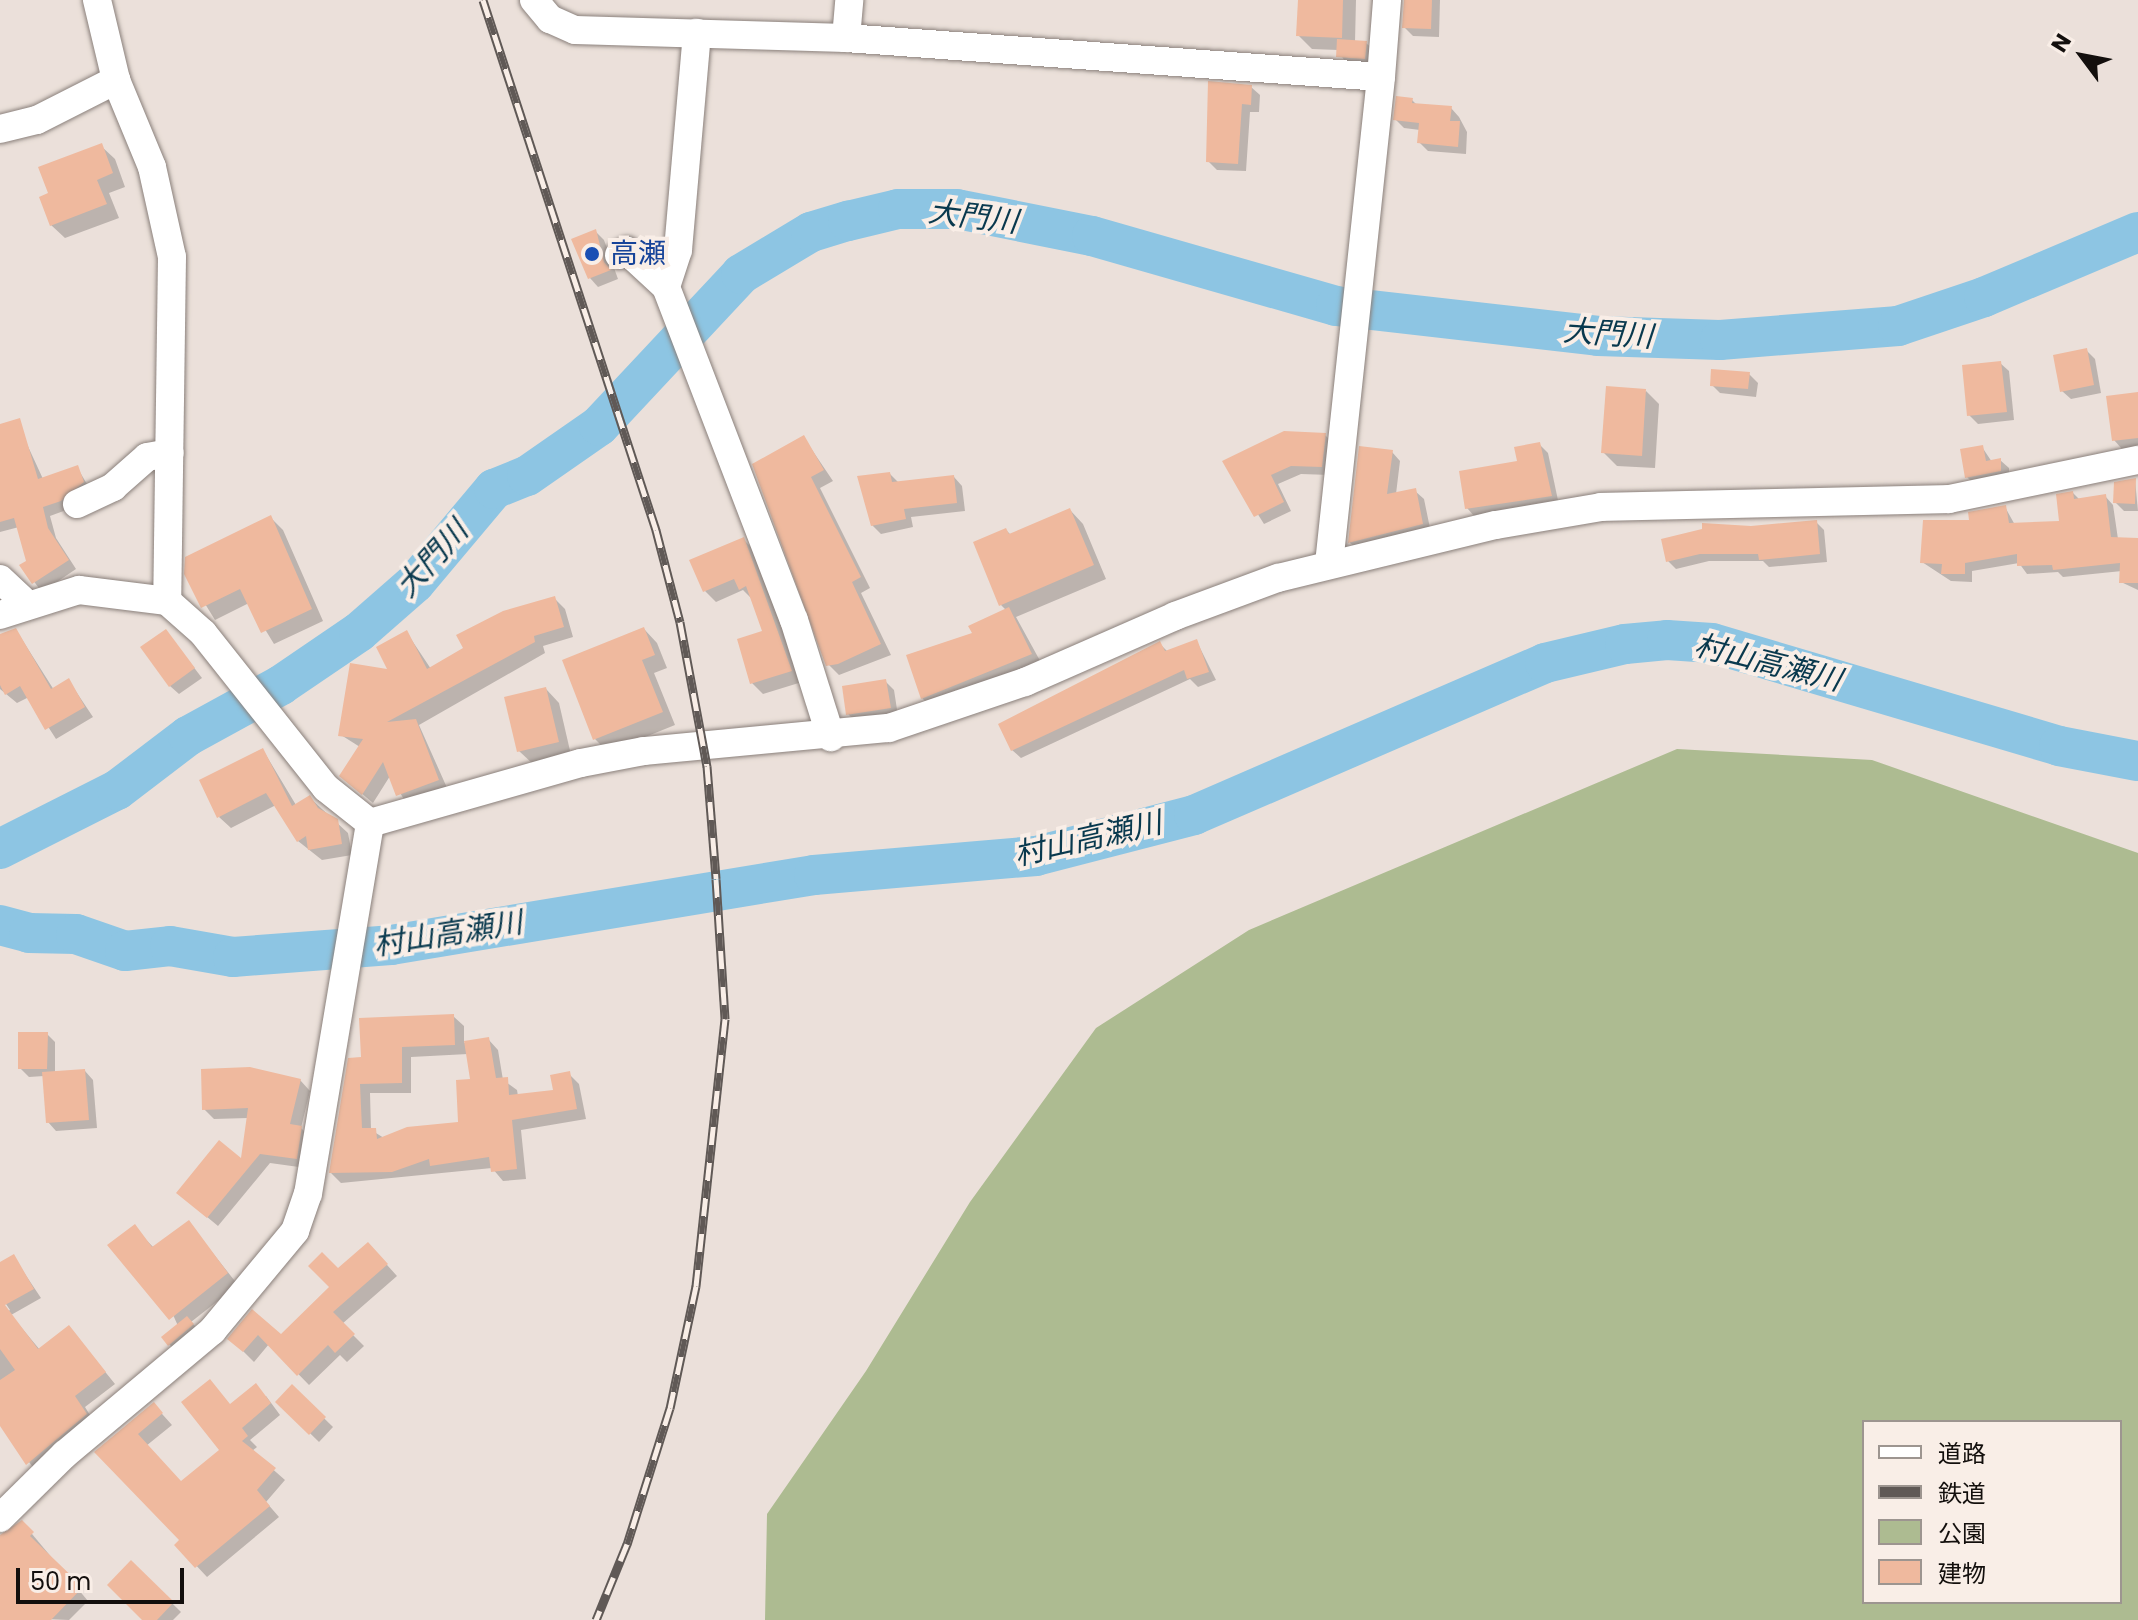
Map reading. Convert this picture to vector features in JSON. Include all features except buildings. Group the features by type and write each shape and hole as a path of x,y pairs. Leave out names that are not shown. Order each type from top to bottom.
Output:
{"street":[{"path":"97,0 116,80 152,167 172,257 167,601"},
{"path":"534,0 550,19 575,30 846,38 1381,77"},
{"path":"846,38 849,0"},
{"path":"1329,564 1363,271 1387,0"},
{"path":"666,287 678,250 697,33"},
{"path":"0,129 37,120 116,80"},
{"path":"619,255 627,251 666,287 794,620 831,737"},
{"path":"77,504 113,487 147,457 170,453"},
{"path":"370,823 581,763 644,751 831,737 938,715 1175,616 1329,564 1601,507 1949,499 2138,460"},
{"path":"0,579 28,605"},
{"path":"0,615 79,590 167,601 203,633 267,718 326,788 370,823"},
{"path":"0,1518 65,1454 212,1331 295,1231 308,1194 334,1020 370,823"}],"green space":[{"path":"1677,749 1872,760 2138,853 2138,1620 765,1620 767,1514 866,1371 970,1202 1096,1028 1249,930"}],"waterway":[{"name":"大門川","path":"0,849 117,790 188,736 281,685 359,632 415,583 494,489 527,476 599,426 741,274 811,232 848,221 898,209 957,209 1092,236 1336,306 1598,336 1720,340 1898,326 1984,297 2138,232"},
{"name":"村山高瀬川","path":"0,925 29,933 76,934 125,951 170,946 233,957 391,945 814,875 1036,856 1194,815 1545,663 1625,644 1667,640 1712,643 2059,746 2138,761"}],"railway":[{"path":"483,0 656,530 680,622 707,766 716,879 725,1019 696,1286 670,1408 627,1544 596,1620"}],"place":[{"name":"高瀬","path":"592,254"}]}
